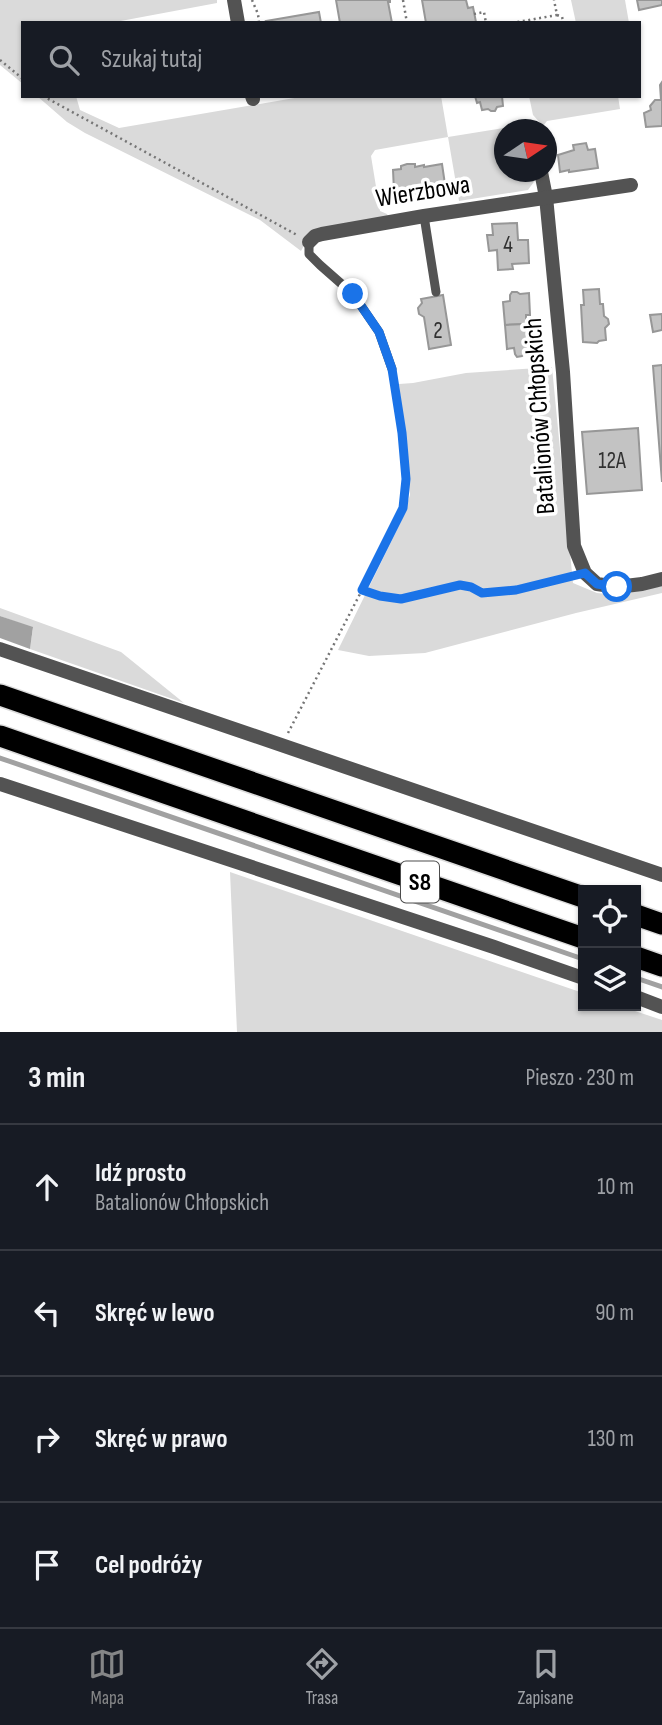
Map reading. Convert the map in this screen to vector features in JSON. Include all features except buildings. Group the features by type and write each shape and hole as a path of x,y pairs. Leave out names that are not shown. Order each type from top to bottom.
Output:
{"highway":[{"name":"S8","path":"0,695 578,895"},
{"name":"S8","path":"0,736 578,937"},
{"path":"641,917 662,924"},
{"path":"641,959 662,966"}],"street":[{"path":"234,0 238,21"},
{"name":"Batalionów Chłopskich","path":"543,182 563,372 574,546 585,573"},
{"name":"Wierzbowa","path":"309,242 322,234 424,216 631,186"},
{"path":"585,573 597,584 617,587 662,579"},
{"path":"0,649 662,875"},
{"path":"0,784 578,976"},
{"path":"641,999 662,1007"}],"lane":[{"path":"424,216 436,292"},
{"path":"309,242 309,254 353,294 379,332 392,369"}],"path":[{"path":"252,0 259,21"},
{"path":"403,0 407,21"},
{"path":"554,0 557,15"},
{"path":"474,14 484,12 486,21"},
{"path":"523,21 557,15 563,21"},
{"path":"0,60 21,77"},
{"path":"47,98 309,242"},
{"path":"282,746 403,508 406,479 392,369"},
{"path":"362,590 401,599 460,585 482,593 516,590 585,573"}],"shaded area":[{"path":"0,0 217,0 217,3 121,21 21,21 21,82 0,65"},
{"path":"571,0 625,0 629,21 576,21"},
{"path":"39,98 77,98 80,110 119,128 294,98 441,98 448,137 375,150 371,156 380,211 389,218 312,231 301,251 260,220 67,122"},
{"path":"529,98 618,98 620,109 557,119 537,119 533,115"},
{"path":"494,130 494,182 534,182 528,190 459,201 448,137"},
{"path":"552,367 573,583 597,593 618,595 662,586 662,593 425,653 369,656 338,650 401,522 410,495 399,384 466,373"},
{"path":"0,608 121,652 184,703 30,649 33,628 0,616"},
{"path":"0,616 33,627 30,649 0,638"},
{"path":"230,872 578,991 578,1011 635,1011 662,1020 662,1032 237,1032"}],"waterway":[{"path":"0,758 578,957"},
{"path":"641,980 662,987"}],"route":[{"path":"353,294 379,332 392,369 406,479 403,508 362,590 401,599 460,585 482,593 516,590 585,573 597,584 617,587"}]}
